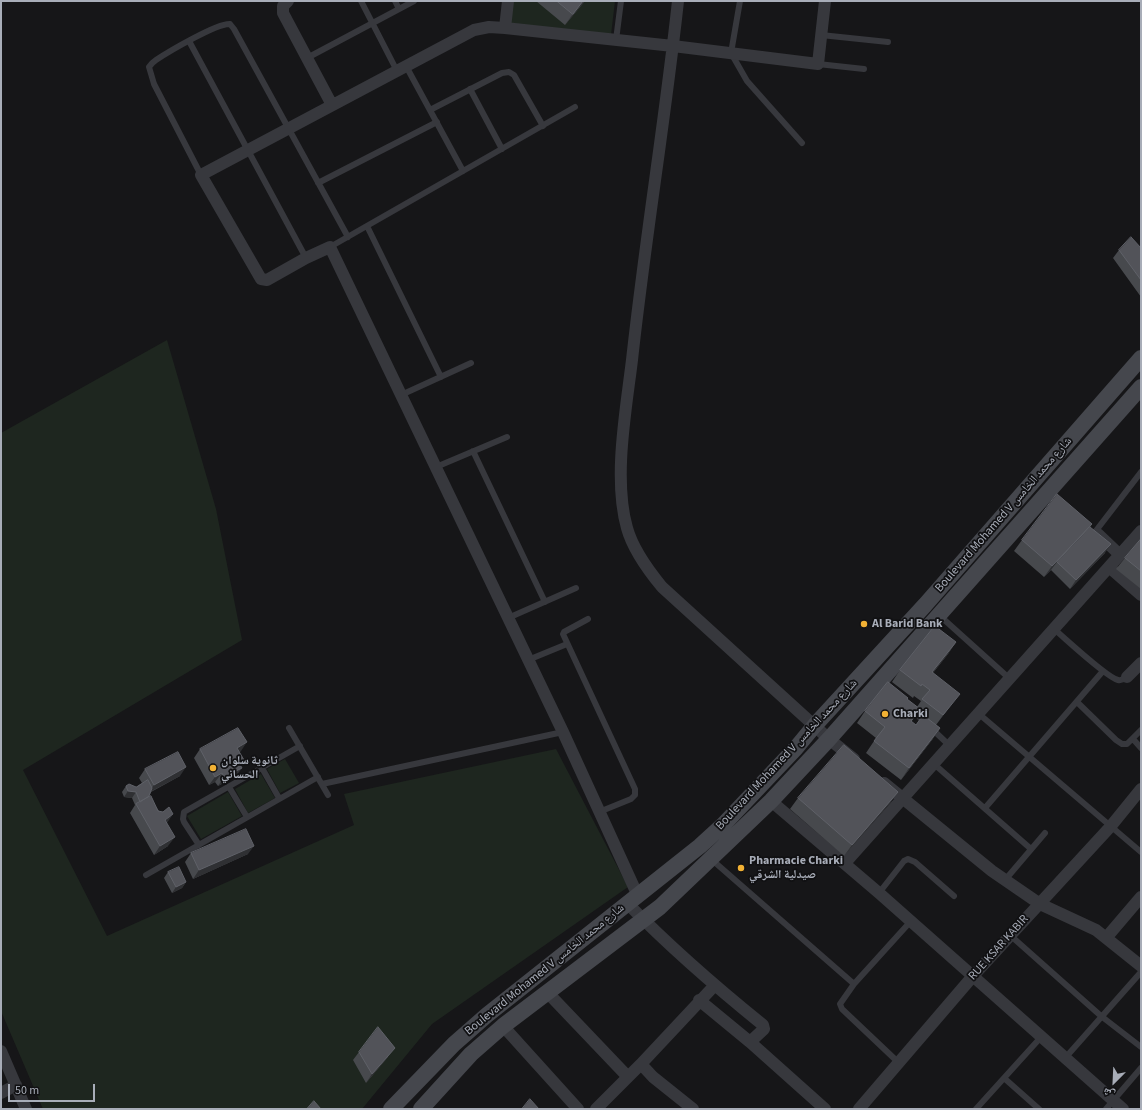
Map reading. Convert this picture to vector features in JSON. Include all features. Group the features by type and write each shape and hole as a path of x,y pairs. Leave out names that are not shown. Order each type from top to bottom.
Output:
{"street":[{"path":"288,1 283,6 283,13 332,105"},
{"path":"505,28 508,1"},
{"path":"678,1 637,317 623,440 621,485 627,528 642,559 651,574 662,587 725,646 829,739 904,798 992,871 1040,904 1085,925 1106,938 1141,966"},
{"path":"750,1042 764,1029 763,1025 643,919 633,900 599,812 562,732 330,247 306,258 266,280 261,279 201,175 474,30 489,27 505,28 673,46 818,64 825,1"},
{"name":"Boulevard Mohamed V شارع محمد الخامس","path":"391,1109 454,1044 487,1015 633,900 700,846 723,825 796,748 925,604 1141,358"},
{"path":"1127,375 1141,387"},
{"name":"Boulevard Mohamed V شارع محمد الخامس","path":"421,1109 471,1054 503,1026 660,907 771,801 883,683 940,615 1052,493 1141,387"},
{"path":"1084,522 1120,555"},
{"path":"846,864 1141,532"},
{"path":"1109,567 1141,595"},
{"path":"1127,677 1141,663"},
{"name":"RUE KSAR KABIR","path":"859,1109 973,976 1111,826 1141,789"},
{"path":"771,801 880,893 1066,1057 1110,1105 1124,1109"},
{"path":"1106,938 1141,897"},
{"path":"596,1109 715,984"},
{"path":"547,992 628,1077"},
{"path":"699,1000 750,1042 825,1109"},
{"path":"503,1026 577,1109"},
{"path":"1,1051 26,1109"},
{"path":"640,1064 653,1077 693,1109"},
{"path":"1,1092 16,1085"}],"lane":[{"path":"361,1 372,24 430,110 463,171"},
{"path":"395,1 399,9"},
{"path":"307,58 414,1"},
{"path":"616,40 621,1"},
{"path":"740,1 731,53 747,81 802,143"},
{"path":"201,175 154,84 149,67 154,61 189,41 222,24 230,24 289,128 348,237"},
{"path":"821,35 888,42"},
{"path":"189,41 306,258"},
{"path":"818,64 864,69"},
{"path":"430,110 502,73 509,72 512,73 543,126"},
{"path":"470,89 502,149"},
{"path":"330,247 575,107"},
{"path":"318,183 437,122"},
{"path":"367,226 441,377"},
{"path":"401,395 471,363"},
{"path":"436,467 507,437"},
{"path":"473,451 545,602"},
{"path":"1095,532 1141,472"},
{"path":"508,618 576,588"},
{"path":"940,615 1010,679"},
{"path":"588,619 564,632 567,644 635,789 635,795 631,799 599,812"},
{"path":"1054,629 1103,671 1117,680 1122,680 1127,677"},
{"path":"528,660 567,644"},
{"path":"985,808 1030,758 1103,671"},
{"path":"904,702 950,746"},
{"path":"1077,702 1119,742 1124,744 1133,739 1141,730"},
{"path":"979,714 1141,852"},
{"path":"289,728 328,795"},
{"path":"322,784 562,732"},
{"path":"1133,739 1141,748"},
{"path":"199,845 184,822 184,812 300,746"},
{"path":"934,764 1031,849"},
{"path":"262,768 280,798"},
{"path":"146,875 318,777"},
{"path":"229,786 247,817"},
{"path":"1005,880 1045,833"},
{"path":"711,859 854,984"},
{"path":"880,893 904,861 908,859 915,862 954,896"},
{"path":"899,1063 840,1007 841,1000 854,984 911,921"},
{"path":"1011,936 1101,1016 1141,1047"},
{"path":"1066,1057 1141,972"},
{"path":"976,1109 1042,1036"},
{"path":"1110,1105 1141,1068"},
{"path":"1004,1078 1040,1109"}],"shaded area":[{"path":"512,1 615,1 611,35 509,23"},
{"path":"167,340 216,509 242,640 23,770 107,936 354,825 344,794 556,749 628,887 432,1024 362,1109 43,1109 1,1011 1,433"},
{"path":"285,759 299,783 280,793 267,769"},
{"path":"261,774 275,798 248,813 235,789"},
{"path":"228,792 242,816 201,839 187,816"}],"building":[{"path":"557,1 583,1 573,14"},
{"path":"1131,237 1141,248 1141,280 1119,250"},
{"path":"1057,494 1092,524 1052,566 1022,540"},
{"path":"1090,527 1111,544 1076,580 1057,562"},
{"path":"1141,539 1141,571 1125,558"},
{"path":"935,626 956,642 932,672 960,694 943,715 922,699 930,690 922,684 921,686 900,670"},
{"path":"888,682 920,709 911,721 916,725 923,715 940,728 909,768 874,741 885,727 865,711"},
{"path":"238,728 247,742 237,748 244,760 239,763 242,768 224,777 222,773 215,777 200,749"},
{"path":"844,745 898,792 852,845 798,798"},
{"path":"178,752 186,767 154,785 145,769"},
{"path":"148,780 152,788 149,796 140,802 136,792 128,791 126,786 129,784 136,787"},
{"path":"151,796 158,811 163,812 169,807 173,814 165,820 175,837 160,846 136,804"},
{"path":"246,829 254,846 199,870 191,853"},
{"path":"179,867 186,882 176,887 168,872"},
{"path":"378,1027 395,1048 372,1074 359,1052"},
{"path":"530,1099 539,1109 522,1109"},
{"path":"314,1101 321,1109 307,1109"}],"place":[{"name":"Al Barid Bank","path":"864,624"},
{"name":"Charki","path":"885,714"},
{"name":"ثانوية سلوان الحساني","path":"213,768"},
{"name":"Pharmacie Charki صيدلية الشرقي","path":"741,868"}]}
